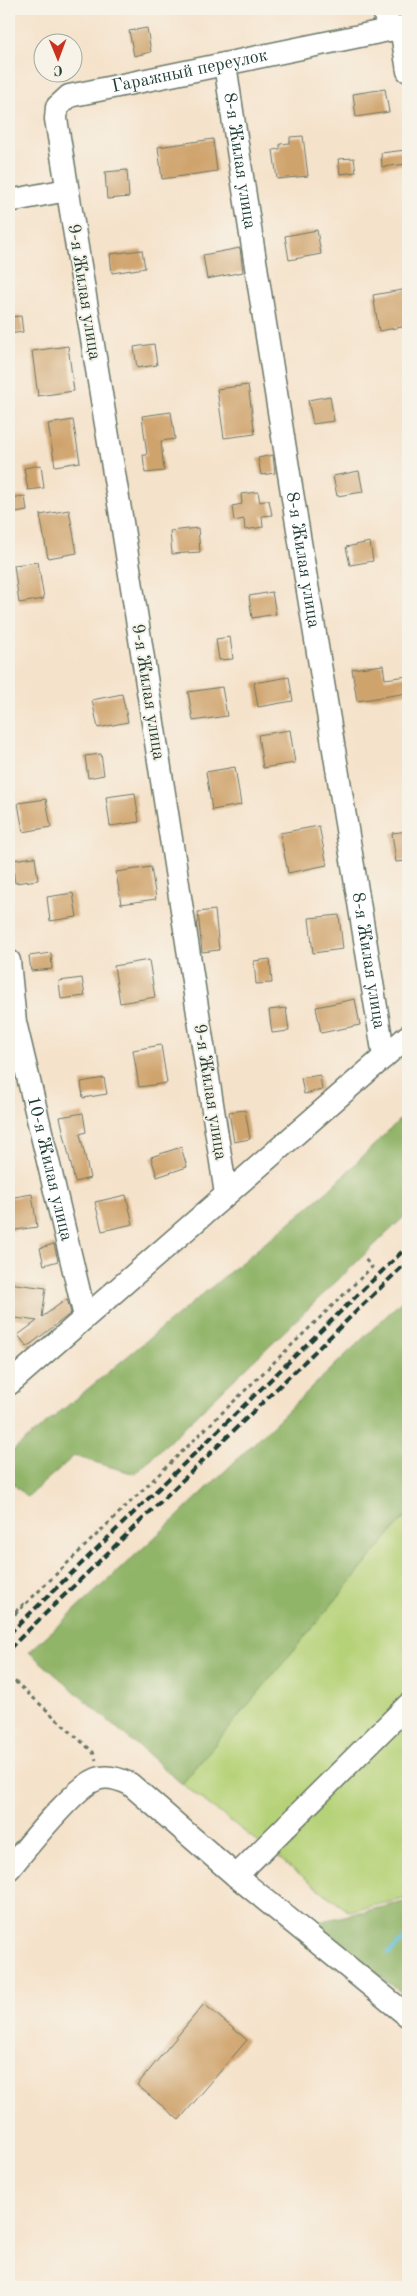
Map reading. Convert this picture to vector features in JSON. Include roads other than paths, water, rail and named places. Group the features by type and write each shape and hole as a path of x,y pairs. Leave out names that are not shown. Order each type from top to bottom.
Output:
{"street":[{"name":"Гаражный переулок","path":"67,190 56,119 57,107 69,96 226,64 395,23"},
{"path":"395,23 408,71"},
{"name":"8-я Жилая улица","path":"226,64 265,335 305,562 384,1058"},
{"path":"9,201 67,190"},
{"name":"9-я Жилая улица","path":"67,190 124,536 226,1194"},
{"name":"10-я Жилая улица","path":"9,961 15,1022 85,1317"},
{"path":"9,1384 408,1036"},
{"path":"236,1876 408,1705"},
{"path":"9,1870 70,1799 99,1778 115,1778 130,1784 236,1876 408,2016"}],"waterway":[{"path":"389,1953 408,1936"}],"railway":[{"path":"9,1634 408,1246"},
{"path":"9,1649 408,1261"}]}
